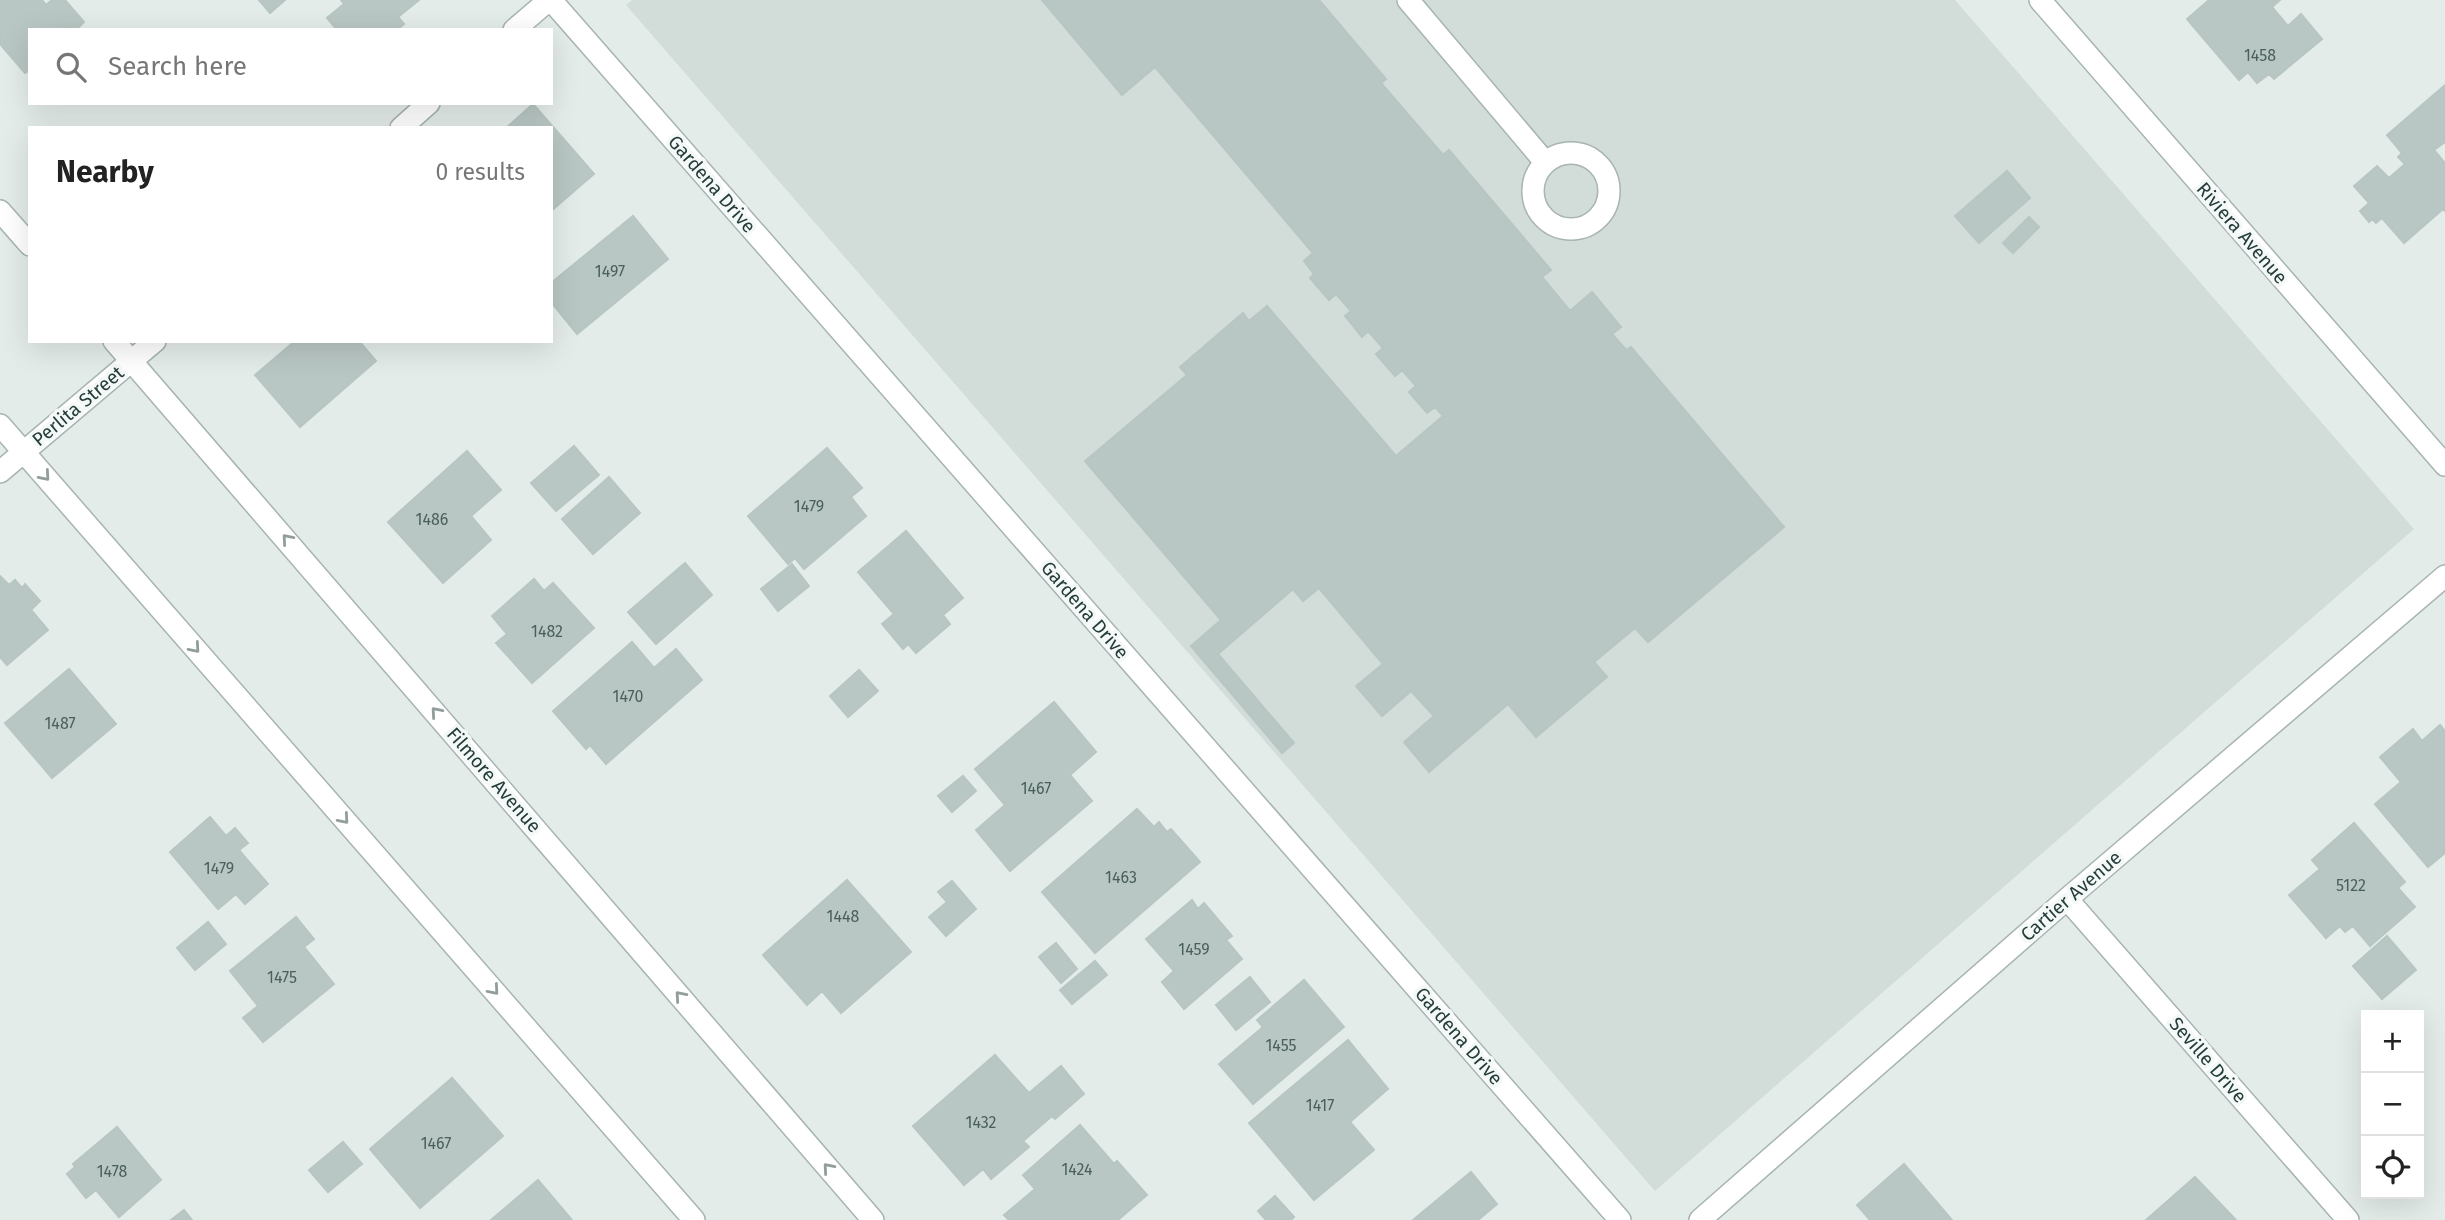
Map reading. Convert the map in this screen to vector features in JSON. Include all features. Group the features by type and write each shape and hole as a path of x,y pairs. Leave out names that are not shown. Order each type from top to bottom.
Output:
{"street":[{"path":"516,28 550,0"},
{"name":"Gardena Drive","path":"550,0 1620,1220"},
{"path":"1408,0 1545,162"},
{"name":"Riviera Avenue","path":"2040,0 2445,466"},
{"path":"403,126 427,105"},
{"path":"0,211 28,243"},
{"name":"Filmore Avenue","path":"116,343 873,1220"},
{"name":"Perlita Street","path":"0,471 153,343"},
{"path":"0,425 694,1220"},
{"name":"Cartier Avenue","path":"1700,1220 2067,899 2445,576"},
{"name":"Seville Drive","path":"2067,899 2348,1220"}],"shaded area":[{"path":"632,0 1955,0 2414,529 1655,1191 626,5"}],"building":[{"path":"0,0 42,0 46,5 52,0 65,0 84,22 78,28 28,28 28,71 25,73 0,44"},
{"path":"259,0 285,0 270,13"},
{"path":"341,0 419,0 398,17 404,24 399,28 335,28 327,18 344,4"},
{"path":"1042,0 1319,0 1386,79 1381,83 1443,155 1449,150 1551,270 1542,277 1570,311 1592,292 1621,327 1612,334 1626,350 1631,347 1784,527 1648,642 1635,628 1594,662 1607,677 1536,737 1508,704 1429,772 1404,742 1434,716 1411,691 1382,716 1356,686 1383,664 1319,588 1303,601 1293,589 1218,654 1294,743 1282,753 1191,646 1221,620 1085,461 1187,375 1180,367 1243,313 1249,321 1267,306 1396,456 1443,416 1435,407 1427,413 1409,392 1416,386 1402,370 1395,376 1376,354 1383,348 1368,331 1362,337 1345,316 1351,311 1336,294 1329,300 1310,278 1314,274 1304,261 1313,253 1155,67 1122,95"},
{"path":"2209,0 2280,0 2272,7 2288,26 2301,14 2322,39 2274,79 2269,74 2257,83 2248,72 2239,80 2187,19"},
{"path":"2445,85 2445,142 2434,150 2445,163 2445,211 2443,209 2404,243 2382,218 2376,223 2372,219 2369,222 2360,211 2369,203 2354,186 2377,166 2389,178 2405,164 2398,157 2402,153 2387,135"},
{"path":"534,105 552,126 508,126"},
{"path":"553,127 594,174 553,209"},
{"path":"2007,171 2030,198 1979,243 1955,216"},
{"path":"633,216 668,259 577,334 553,304 553,281"},
{"path":"2029,217 2039,227 2013,253 2003,243"},
{"path":"293,343 361,343 376,361 300,427 255,375"},
{"path":"574,446 599,475 556,511 531,483"},
{"path":"827,448 862,488 851,497 866,516 804,569 795,558 788,564 748,516"},
{"path":"467,451 501,490 471,516 491,540 443,583 388,522"},
{"path":"609,477 640,513 593,554 562,519"},
{"path":"906,531 963,598 943,615 950,624 916,653 908,644 903,649 882,624 894,614 858,572"},
{"path":"685,563 712,595 656,644 628,612"},
{"path":"792,564 809,586 778,611 761,589"},
{"path":"0,576 9,585 15,580 22,588 25,584 40,601 31,610 48,630 7,665 0,657"},
{"path":"534,579 544,591 553,583 594,628 532,683 496,643 507,634 492,616"},
{"path":"632,642 654,668 676,649 702,680 606,764 590,745 586,749 553,711"},
{"path":"69,669 116,724 52,778 5,723"},
{"path":"859,670 878,691 848,717 830,696"},
{"path":"1054,702 1096,752 1070,775 1092,801 1010,871 976,830 1005,805 975,769"},
{"path":"2440,725 2445,731 2445,853 2428,867 2375,804 2401,782 2380,757 2413,729 2422,741"},
{"path":"963,776 976,791 952,812 938,796"},
{"path":"1137,809 1154,827 1159,822 1167,832 1171,829 1200,862 1095,953 1042,892"},
{"path":"210,817 226,836 235,828 248,843 239,850 268,884 245,904 236,894 218,909 170,852"},
{"path":"2354,823 2405,882 2398,888 2415,907 2370,946 2353,926 2345,932 2340,926 2326,938 2289,895 2320,869 2312,860"},
{"path":"847,880 911,952 841,1013 822,991 807,1005 763,955"},
{"path":"952,881 976,909 946,936 929,917 947,902 938,892"},
{"path":"1192,900 1198,909 1204,903 1232,936 1226,940 1242,959 1184,1009 1162,982 1174,971 1146,939"},
{"path":"296,917 314,939 304,947 334,984 263,1042 243,1018 258,1006 230,971"},
{"path":"208,922 226,944 195,970 177,948"},
{"path":"2387,936 2416,970 2382,999 2353,966"},
{"path":"1056,943 1077,969 1061,983 1039,957"},
{"path":"1095,961 1107,975 1072,1004 1060,990"},
{"path":"1250,977 1270,1002 1236,1030 1216,1005"},
{"path":"1304,980 1344,1027 1253,1104 1219,1064 1263,1027 1257,1020"},
{"path":"1348,1040 1388,1089 1350,1122 1374,1150 1314,1200 1249,1123"},
{"path":"995,1055 1029,1093 1061,1066 1084,1094 1055,1119 1052,1116 1023,1141 1029,1147 991,1179 983,1169 964,1185 913,1126"},
{"path":"452,1078 503,1136 420,1208 370,1149"},
{"path":"1080,1125 1114,1164 1117,1161 1147,1195 1118,1220 1009,1220 1004,1215 1035,1189 1023,1175"},
{"path":"117,1127 161,1180 119,1217 96,1190 86,1198 67,1174 75,1167 73,1164"},
{"path":"343,1142 362,1164 328,1192 309,1170"},
{"path":"1904,1164 1952,1220 1870,1220 1857,1205"},
{"path":"1471,1172 1497,1204 1478,1220 1413,1220"},
{"path":"2195,1177 2236,1220 2146,1220"},
{"path":"538,1180 572,1220 491,1220"},
{"path":"1275,1196 1294,1217 1291,1220 1266,1220 1258,1211"},
{"path":"184,1210 192,1220 171,1220"}]}
